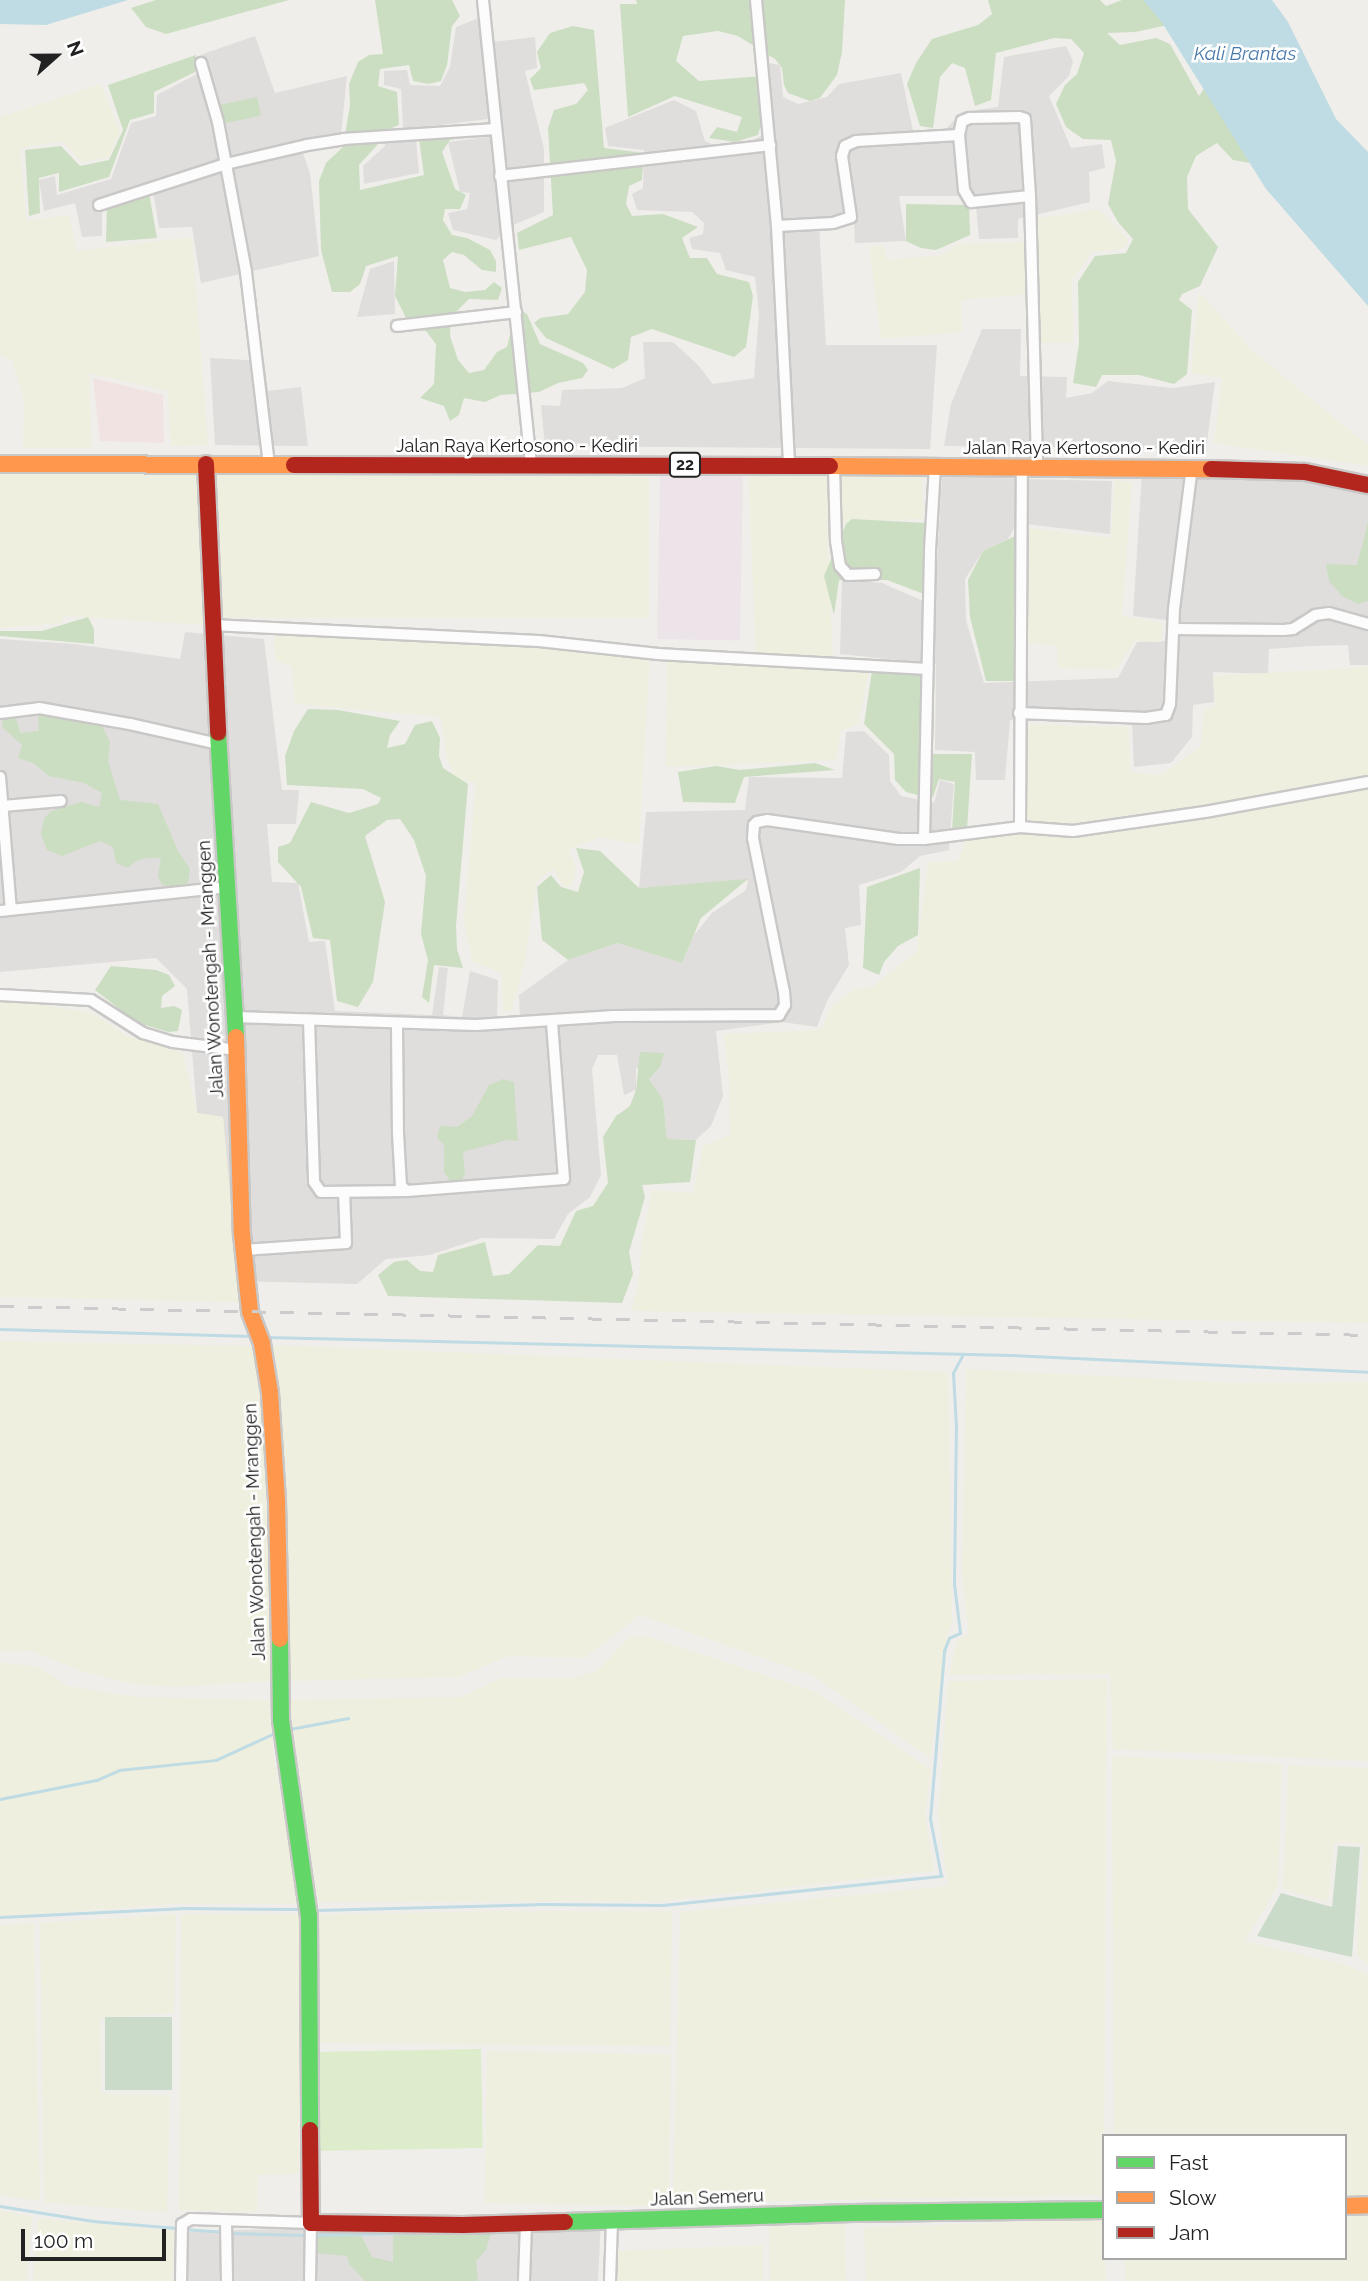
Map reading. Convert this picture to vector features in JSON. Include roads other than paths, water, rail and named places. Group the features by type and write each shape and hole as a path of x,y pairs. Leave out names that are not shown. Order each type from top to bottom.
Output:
{"main road":[{"name":"Jalan Raya Kertosono - Kediri","path":"0,464 1192,467 1305,472 1368,485"},
{"name":"Jalan Wonotengah - Mranggen","path":"206,464 218,744 235,1017 243,1250 250,1312 259,1336 270,1393 276,1479 282,1731 309,1910 311,2226"},
{"path":"1347,2206 1368,2205"},
{"name":"Jalan Semeru","path":"311,2226 526,2228 840,2213 1102,2210"}],"street":[{"path":"483,0 531,464"},
{"path":"757,0 777,226 789,465"},
{"path":"201,63 226,164 249,294 269,464"},
{"path":"1020,827 1019,713 1030,466 1031,196 1025,119 970,118 958,126 964,190 971,202 1031,196"},
{"path":"99,205 226,164 344,139 495,129"},
{"path":"777,226 833,223 851,217 842,156 845,146 884,138 959,135"},
{"path":"500,176 770,145"},
{"path":"397,326 516,312"},
{"path":"834,466 835,541 840,566 848,575 875,573"},
{"path":"923,839 935,466"},
{"path":"1019,713 1146,718 1166,715 1170,704 1174,629 1192,467"},
{"path":"1174,629 1284,630 1293,629 1315,615 1329,613 1368,624"},
{"path":"212,625 539,641 658,654 928,669"},
{"path":"0,713 39,708 218,744"},
{"path":"0,777 5,910 228,887"},
{"path":"235,1017 476,1025 614,1017 779,1015 785,1005 784,992 753,838 754,825 763,820 888,838 923,839 1020,827 1073,831 1205,812 1368,782"},
{"path":"3,806 61,801"},
{"path":"0,995 91,1000 143,1033 173,1042 236,1050"},
{"path":"309,1020 314,1182 321,1192 407,1191 564,1179 552,1022"},
{"path":"397,1023 397,1133 401,1186 407,1191"},
{"path":"243,1250 346,1243 344,1192"},
{"path":"181,2281 182,2229 191,2219 226,2224 311,2226 310,2281"},
{"path":"226,2224 227,2281"},
{"path":"610,2281 612,2224"},
{"path":"524,2281 526,2228"}],"water":[{"path":"0,0 128,0 46,25 0,24"},
{"name":"Kali Brantas","path":"1143,0 1272,0 1288,22 1336,119 1368,152 1368,306 1266,189 1161,21"}],"waterway":[{"path":"0,1329 252,1336"},
{"path":"266,1337 1011,1355 1368,1372"},
{"path":"315,1910 538,1904 663,1905 941,1876 930,1819 944,1651 949,1638 960,1633 954,1584 956,1428 953,1373 963,1354"},
{"path":"290,1729 348,1718"},
{"path":"0,1799 97,1780 119,1770 216,1760 277,1732"},
{"path":"0,1917 181,1908 301,1909"},
{"path":"0,2206 93,2221 177,2228"},
{"path":"184,2229 223,2232"},
{"path":"313,2235 443,2232"},
{"path":"229,2233 306,2235"}],"railway":[{"path":"0,1306 1368,1335"}]}
